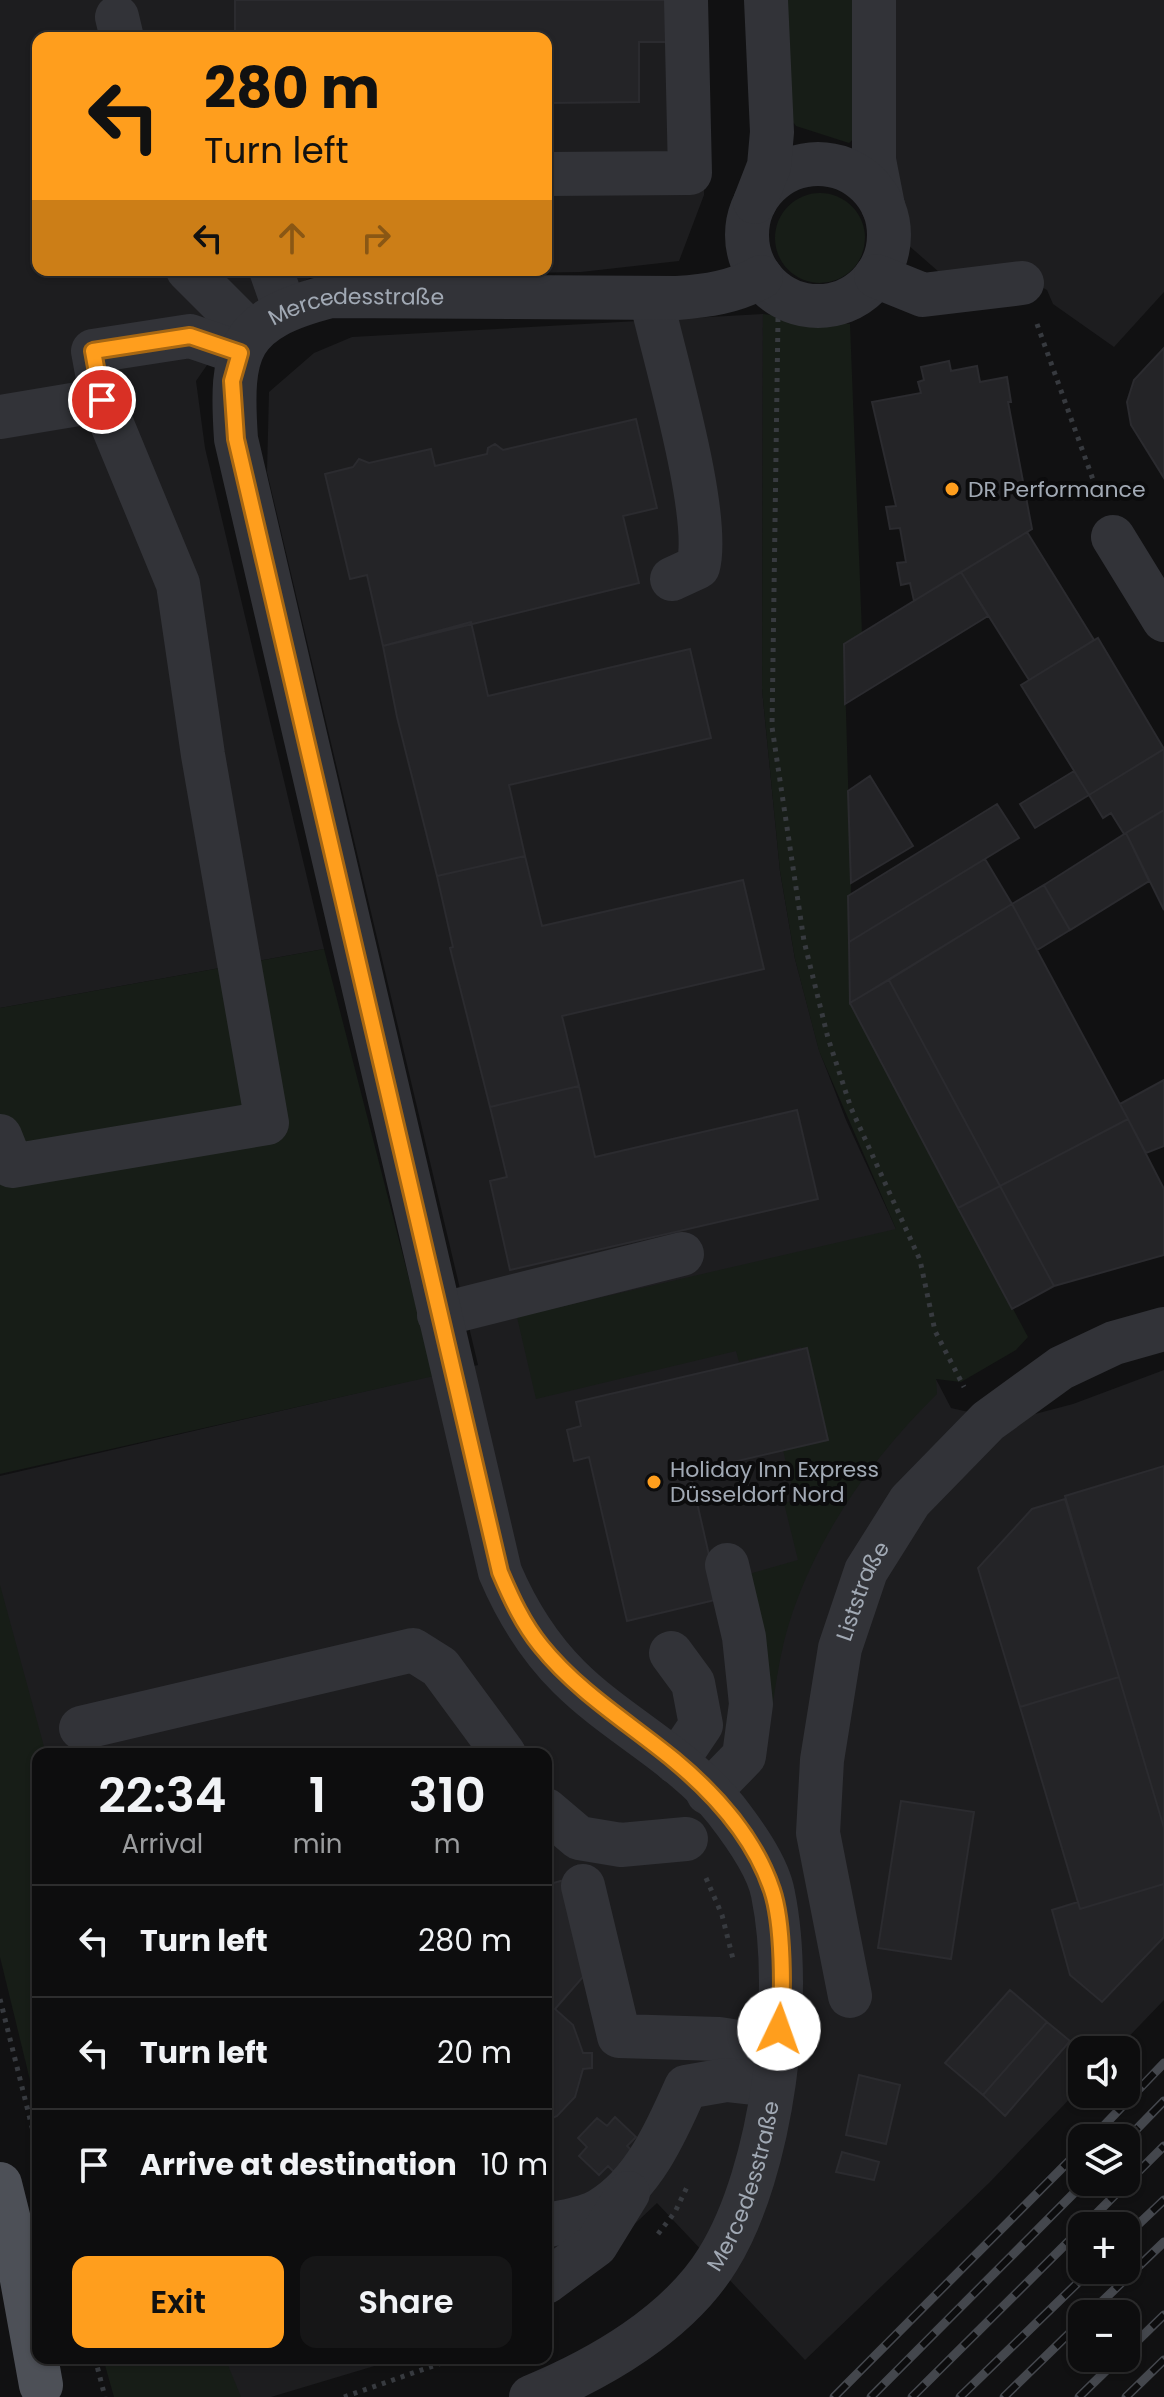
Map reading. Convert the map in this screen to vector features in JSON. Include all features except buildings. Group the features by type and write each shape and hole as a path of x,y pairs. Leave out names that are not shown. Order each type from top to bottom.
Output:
{"main road":[{"path":"0,2184 32,2329"},
{"path":"0,2314 44,2391"},
{"path":"39,2364 44,2391"}],"street":[{"path":"552,174 690,173 686,0"},
{"path":"766,0 772,132 769,166 749,217 748,248 770,285 813,306 831,305 849,299 876,276 889,242 874,160 874,0"},
{"path":"755,202 782,173 801,166 821,164 840,167 858,176 873,189 883,206"},
{"path":"197,276 262,317"},
{"path":"876,276 923,295 1022,283"},
{"name":"Mercedesstraße","path":"531,2397 605,2381 639,2338 685,2299 718,2260 745,2206 774,2067 782,2010 773,1892 752,1848 725,1809 676,1762 571,1679 540,1645 516,1609 500,1572 236,439 232,381 262,317 331,296 651,298 708,295 746,286 770,285"},
{"path":"651,298 694,486 700,538 698,567 672,579"},
{"path":"0,1136 12,1166 267,1123 203,755 178,584 102,400 93,351 190,336 262,317"},
{"path":"0,417 102,400"},
{"path":"1113,537 1164,620"},
{"path":"439,1315 682,1254"},
{"name":"Liststraße","path":"850,1996 818,1833 822,1760 840,1648 866,1571 910,1501 988,1421 1061,1368 1114,1343 1164,1329"},
{"path":"708,1793 744,1756 751,1704 744,1637 727,1565"},
{"path":"81,1728 413,1650 440,1667 500,1748"},
{"path":"671,1653 693,1683 701,1725 676,1762"},
{"path":"552,1815 579,1838 621,1845 686,1839"},
{"path":"583,1886 619,2036 719,2039 774,2067"},
{"path":"552,2278 596,2245 668,2129 686,2087 774,2067"},
{"path":"552,2224 600,2210 634,2180"}],"path":[{"path":"1022,283 1113,537"},
{"path":"770,285 772,727 804,941 828,1038 851,1108 920,1260 935,1331 948,1363 967,1391"},
{"path":"0,1999 32,2127"},
{"path":"97,2364 105,2397"},
{"path":"344,2397 439,2364"}],"shaded area":[{"path":"0,0 704,0 704,195 679,261 581,272 552,273 552,32 32,32 32,276 366,276 312,277 258,305 225,339 196,381 205,448 324,949 0,1008"},
{"path":"780,0 860,0 863,130 849,143 796,126 780,105"},
{"path":"894,0 1164,0 1164,292 1114,347 1053,304 1047,290 1014,272 947,279 907,244 894,190"},
{"path":"820,193 837,196 852,206 862,221 865,238 862,255 852,270 837,280 820,283 803,280 788,270 778,255 775,238 778,221 788,206 803,196"},
{"path":"763,314 762,689 780,871 795,959 819,1050 846,1120 896,1229 926,1360 951,1408 1008,1421 1073,1404 1164,1370 1164,2000 1129,2036 1068,2036 1068,2101 990,2182 805,2360 657,2203 569,2286 552,2293 552,1748 35,1748 0,1668 0,1476 478,1365 267,472 269,392 314,353 352,337"},
{"path":"763,314 850,324 862,633 844,644 851,883 850,1003 1028,1337 1016,1350 961,1382 936,1379 937,1394 892,1442 852,1495 819,1551 793,1611 780,1660 767,1743 749,1574 798,1560 784,1503 795,1500 783,1450 824,1439 801,1347 739,1362 736,1351 536,1399 517,1317 896,1229 819,1051 795,959 780,871 762,689"},
{"path":"324,949 434,1376 0,1474 0,1008"},
{"path":"0,1585 44,1748 32,1748 32,2088 0,1957"},
{"path":"105,2364 227,2364 241,2397 114,2397"},
{"path":"203,2364 381,2364 271,2397 212,2397"}],"railway":[{"path":"1105,2124 1164,2063"},
{"path":"1140,2126 1164,2101"},
{"path":"1098,2212 1164,2146"},
{"path":"834,2397 1068,2162"},
{"path":"871,2397 1071,2196"},
{"path":"1140,2223 1164,2200"},
{"path":"912,2397 1068,2242"},
{"path":"1104,2300 1164,2242"},
{"path":"960,2397 1077,2284"},
{"path":"1140,2338 1164,2315"},
{"path":"1004,2397 1068,2335"},
{"path":"1126,2397 1164,2360"},
{"path":"1079,2397 1105,2372"}],"place":[{"name":"DR Performance","path":"952,489"},
{"name":"Holiday Inn Express Düsseldorf Nord","path":"654,1482"}],"route":[{"path":"102,400 93,351 190,336 240,353 232,381 236,439 500,1572 516,1609 555,1662 571,1679 676,1762 725,1809 752,1848 773,1892 782,2010 779,2029"}]}
